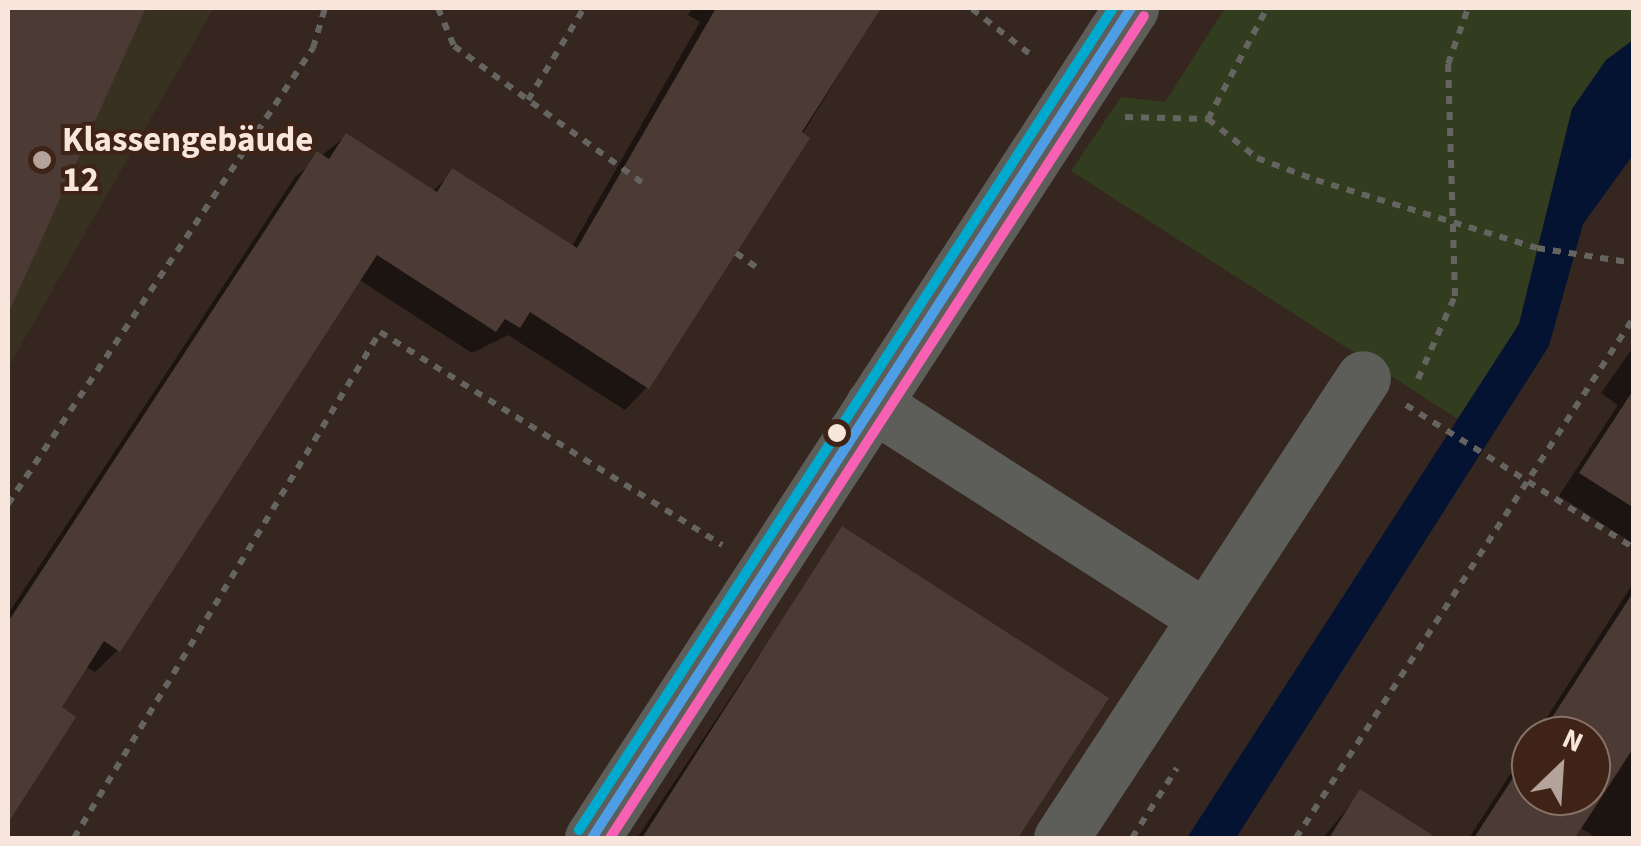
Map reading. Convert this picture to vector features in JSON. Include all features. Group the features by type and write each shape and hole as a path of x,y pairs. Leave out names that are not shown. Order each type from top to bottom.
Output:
{"street":[{"path":"592,838 1131,8"},
{"path":"1061,838 1363,378"},
{"path":"873,404 1205,617"}],"path":[{"path":"8,504 312,48 325,8"},
{"path":"438,8 454,46 644,184"},
{"path":"528,100 584,8"},
{"path":"1208,119 1267,8"},
{"path":"1468,8 1448,64 1450,222 1456,296 1406,406 1634,548"},
{"path":"972,9 1076,90 1124,117 1208,119 1257,158 1536,248 1592,250 1634,263"},
{"path":"736,253 756,267"},
{"path":"1296,838 1634,317"},
{"path":"74,838 380,332 765,572"}],"shaded area":[{"path":"8,8 214,8 8,368"}],"green space":[{"path":"1225,8 1633,8 1633,40 1606,60 1572,109 1519,324 1461,421 1071,171 1121,97 1165,102"}],"water":[{"path":"1633,40 1633,155 1583,224 1549,346 1236,838 1187,838 1519,324 1572,109 1606,60"}],"building":[{"name":"Klassengebäude 12","path":"8,8 146,8 8,314"},
{"path":"716,8 881,8 802,132 810,138 649,389 530,312 520,328 505,319 496,332 377,255 120,652 104,641 62,707 76,717 8,823 8,622 317,151 329,159 346,133 437,192 452,168 577,248"},
{"path":"1634,389 1634,508 1579,473"},
{"path":"842,526 1109,698 1018,838 642,838"},
{"path":"1634,591 1634,747 1611,782 1611,716 1553,716"},
{"path":"1511,781 1511,816 1589,816 1575,838 1474,838"},
{"path":"1360,789 1437,838 1329,838"}],"transit line":[{"path":"579,830 1113,8"},
{"path":"592,838 1131,8"},
{"path":"610,838 1144,16"}],"place":[{"name":"Klassengebäude 12","path":"42,160"}]}
